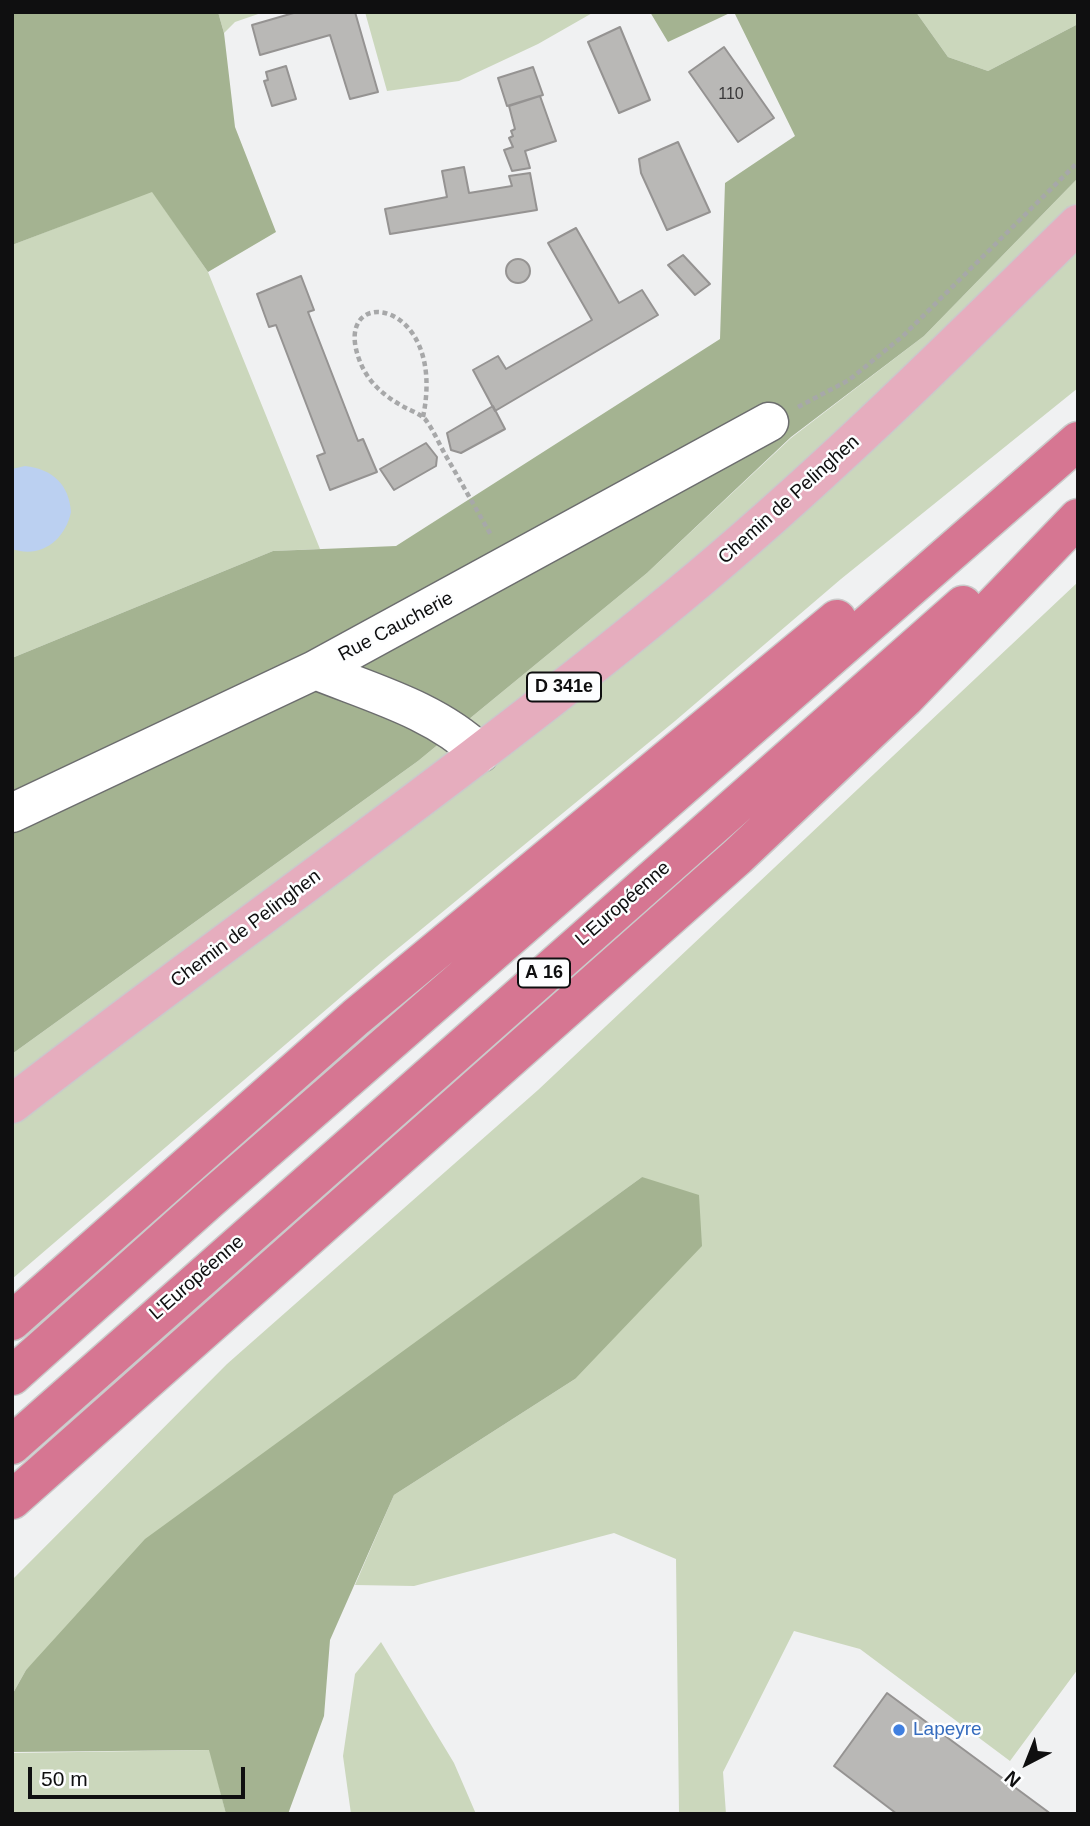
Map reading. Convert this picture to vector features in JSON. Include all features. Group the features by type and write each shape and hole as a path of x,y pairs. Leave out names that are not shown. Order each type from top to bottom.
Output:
{"highway":[{"path":"12,1321 356,1017 826,626 1078,439"},
{"name":"A 16","path":"12,1377 242,1171 1078,439"},
{"name":"L'Européenne","path":"12,1445 165,1306 1078,504"},
{"path":"12,1500 175,1352 737,857 905,698 1078,518"},
{"path":"12,1301 65,1258 142,1204"},
{"path":"12,1528 175,1352"}],"main road":[{"name":"Chemin de Pelinghen","path":"12,1104 480,753 676,598 797,495 1078,224"}],"street":[{"name":"Rue Caucherie","path":"12,813 315,670 769,422"},
{"path":"315,670 438,721 458,733 480,753"}],"path":[{"path":"769,422 849,380 903,336 1078,162"},
{"path":"424,417 429,378 418,340 409,328 391,314 381,311 364,316 357,322 354,340 365,373 392,400 424,417 509,566"}],"green space":[{"path":"12,12 218,12 224,33 235,127 276,232 208,272 152,192 12,245"},
{"path":"218,12 264,12 235,22 224,33"},
{"path":"365,12 594,12 538,44 459,81 387,91"},
{"path":"650,12 732,12 668,42"},
{"path":"734,12 916,12 948,57 988,71 1078,24 1078,178 924,336 791,437 647,573 418,761 12,1054 12,658 273,551 396,546 720,339 725,183 795,136"},
{"path":"916,12 1078,12 1078,24 988,71 948,57"},
{"path":"1078,178 1078,388 841,579 675,721 384,960 12,1279 12,1054 418,761 647,573 791,438 924,336"},
{"path":"152,191 208,272 320,549 273,551 12,658 12,245"},
{"path":"1078,582 1078,1669 1010,1761 860,1649 794,1631 723,1772 726,1814 679,1814 676,1559 614,1533 414,1586 355,1585 394,1495 575,1379 642,1177 252,1463 26,1670 12,1695 12,1580 227,1364 538,1090"},
{"path":"642,1177 699,1195 702,1246 575,1379 394,1495 330,1640 324,1716 288,1814 226,1814 209,1750 12,1752 12,1695 26,1670 145,1539"},
{"path":"381,1642 454,1763 476,1814 351,1814 343,1756 355,1674"},
{"path":"210,1750 226,1814 12,1814 12,1753"}],"water":[{"path":"25,466 44,471 58,480 67,494 71,512 57,539 42,549 33,551 12,549 12,469"}],"building":[{"path":"297,12 355,12 378,92 350,99 330,35 260,55 252,25"},
{"path":"620,27 650,100 619,113 588,42"},
{"path":"724,47 774,118 738,142 689,72"},
{"path":"286,66 296,99 272,106 264,81 268,80 266,72"},
{"path":"533,67 543,95 507,106 498,78"},
{"path":"540,96 556,141 525,151 530,168 512,171 504,150 513,147 509,138 513,136 511,131 515,129 509,106"},
{"path":"678,142 710,212 667,230 641,173 639,159"},
{"path":"464,167 469,193 512,186 509,176 530,173 537,210 390,234 385,209 447,197 442,171"},
{"path":"576,228 619,303 642,290 658,315 495,411 473,370 498,356 506,369 592,320 548,243"},
{"path":"683,255 710,284 695,295 668,265"},
{"path":"518,259 527,262 530,271 527,280 518,283 509,280 506,271 509,262"},
{"path":"301,276 314,310 308,312 358,441 363,439 377,472 330,490 317,456 325,453 276,325 269,327 257,294"},
{"path":"493,406 505,429 461,453 451,450 447,433"},
{"path":"426,443 437,457 436,466 394,490 380,469"},
{"name":"Lapeyre","path":"887,1693 1051,1814 897,1814 834,1766"}],"place":[{"name":"Lapeyre","path":"899,1730"}]}
